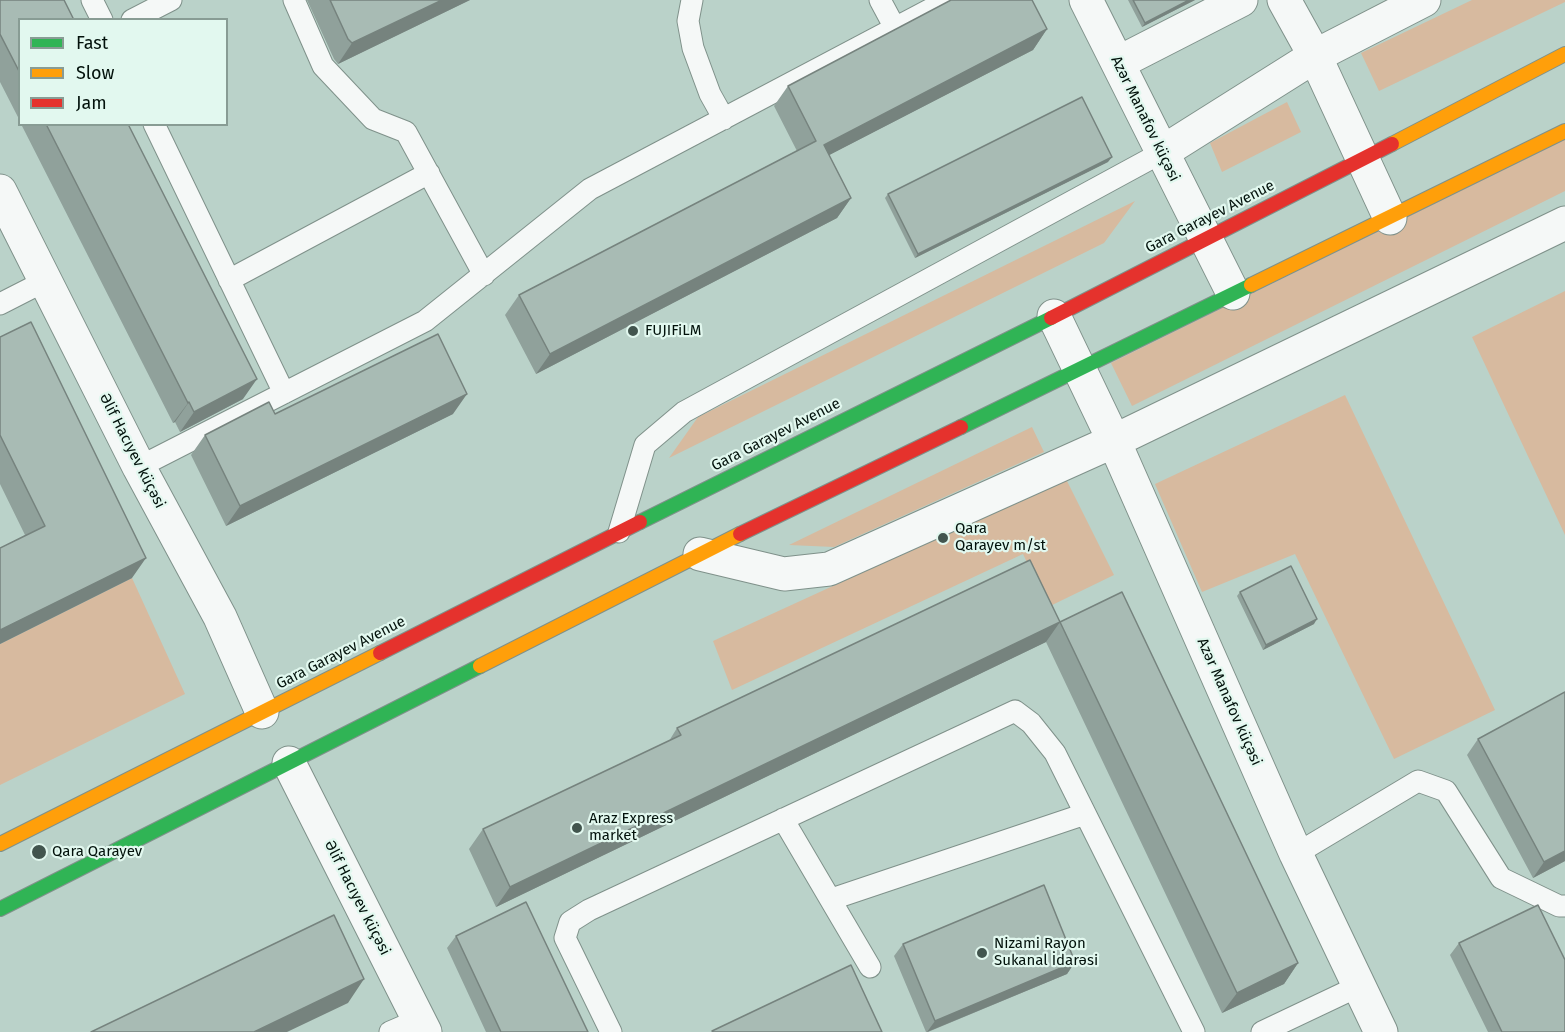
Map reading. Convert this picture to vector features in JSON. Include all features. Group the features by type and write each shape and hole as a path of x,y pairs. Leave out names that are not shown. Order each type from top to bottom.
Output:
{"main road":[{"name":"Gara Garayev Avenue","path":"0,844 1054,316 1565,54"},
{"path":"0,909 700,554 1565,131"}],"street":[{"name":"Azər Manafov küçəsi","path":"1086,0 1233,293"},
{"path":"1118,63 1241,0"},
{"path":"1284,0 1316,56 1390,218"},
{"path":"1161,153 1316,56 1425,0"},
{"name":"Əlif Hacıyev küçəsi","path":"0,191 140,467 220,617 262,712"},
{"path":"700,554 784,574 829,569 1114,441 1565,223"},
{"name":"Azər Manafov küçəsi","path":"1054,316 1114,441 1296,855 1382,1032"},
{"name":"Əlif Hacıyev küçəsi","path":"289,764 411,1028"}],"lane":[{"path":"92,0 101,18"},
{"path":"136,18 171,0"},
{"path":"294,0 323,66 373,119 406,132 484,275"},
{"path":"692,0 688,21 693,48 710,94 724,119"},
{"path":"880,0 895,28"},
{"path":"140,467 425,321 590,189 948,0"},
{"path":"155,126 284,393"},
{"path":"619,532 645,445 684,412 1161,153"},
{"path":"229,280 429,173"},
{"path":"0,304 45,281"},
{"path":"611,1032 566,938 570,922 589,910 1015,711 1031,723 1055,753 1194,1032"},
{"path":"1296,855 1418,782 1446,791 1501,878 1559,906 1565,906"},
{"path":"832,899 1085,814"},
{"path":"783,819 870,967"},
{"path":"1262,1032 1359,986"}],"shaded area":[{"path":"1472,0 1565,0 1565,2 1379,91 1361,53"},
{"path":"1287,102 1301,132 1222,172 1210,143"},
{"path":"1565,139 1565,191 1132,406 1111,363"},
{"path":"1135,201 1104,243 669,458 698,417"},
{"path":"1565,291 1565,535 1472,337"},
{"path":"1345,395 1495,710 1394,759 1295,554 1202,592 1155,484"},
{"path":"1032,427 1044,452 834,547 789,545"},
{"path":"1066,479 1114,575 1048,607 1023,554 732,690 713,641"},
{"path":"132,578 185,694 0,785 0,644"}],"building":[{"path":"0,0 64,0 73,18 18,18 18,69 0,34"},
{"path":"330,0 442,0 352,43"},
{"path":"951,0 1032,0 1047,29 824,145 851,198 550,354 519,295 816,141 788,86"},
{"path":"1133,0 1189,0 1145,23"},
{"path":"1082,97 1112,157 918,254 888,194"},
{"path":"47,126 129,126 257,379 194,412"},
{"path":"31,322 146,558 0,630 0,548 45,526 0,435 0,337"},
{"path":"438,334 467,394 240,506 205,435 269,402 275,414"},
{"path":"1030,560 1060,622 510,887 483,829 681,735 677,728"},
{"path":"1291,566 1317,619 1266,645 1240,592"},
{"path":"1122,592 1298,963 1237,993 1060,622"},
{"path":"1565,692 1565,851 1544,862 1478,739"},
{"path":"1044,885 1075,962 935,1021 903,944"},
{"path":"526,902 588,1032 501,1032 456,936"},
{"path":"1538,905 1565,960 1565,1032 1502,1032 1459,943"},
{"path":"334,915 364,979 254,1032 91,1032"},
{"path":"851,965 882,1032 712,1031"}],"traffic: fast":[{"path":"961,427 1251,285"},
{"path":"640,522 1051,318"},
{"path":"0,909 480,666"}],"traffic: slow":[{"path":"1392,144 1565,54"},
{"path":"1251,285 1565,131"},
{"path":"480,666 740,534"},
{"path":"0,844 380,653"}],"traffic: jam":[{"path":"1051,318 1392,144"},
{"path":"740,534 961,427"},
{"path":"380,653 640,522"}],"place":[{"name":"FUJIFiLM","path":"633,331"},
{"name":"Qara Qarayev m/st","path":"943,538"},
{"name":"Araz Express market","path":"577,828"},
{"name":"Qara Qarayev","path":"39,852"},
{"name":"Nizami Rayon Sukanal İdarəsi","path":"982,953"}]}
